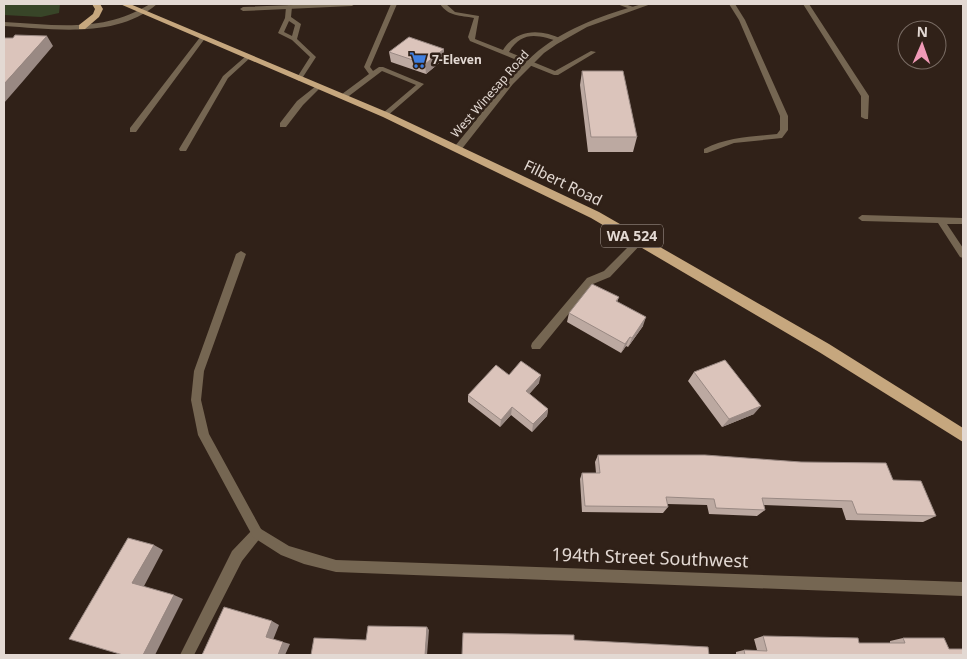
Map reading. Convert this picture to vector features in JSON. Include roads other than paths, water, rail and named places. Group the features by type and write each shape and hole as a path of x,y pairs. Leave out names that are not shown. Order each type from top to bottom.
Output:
{"main road":[{"path":"82,27 98,13 99,9 96,4"},
{"name":"Filbert Road","path":"124,4 386,114 595,215 824,348 963,436"}],"street":[{"path":"4,24 82,27 116,23 144,11 154,4"},
{"path":"243,8 352,4"},
{"path":"373,74 367,68 394,4"},
{"path":"443,4 450,13 477,17 471,37 472,40 556,74 593,52"},
{"path":"620,4 634,8"},
{"name":"West Winesap Road","path":"458,148 529,62 560,40 599,19 648,4"},
{"path":"707,152 723,142 735,139 779,136 784,130 784,116 742,20 732,4"},
{"path":"806,4 864,96 865,118"},
{"path":"289,7 288,18 281,33 294,40 313,57 299,79"},
{"path":"288,18 298,24 294,40"},
{"path":"505,53 507,48 524,34 551,35 560,40"},
{"path":"133,130 175,77 203,37"},
{"path":"183,149 225,77 248,57"},
{"path":"342,97 381,68 421,84 386,114"},
{"path":"283,125 300,103 318,87"},
{"path":"862,218 963,221"},
{"path":"941,221 963,255"},
{"path":"536,346 590,281 607,274 640,240"},
{"path":"187,655 237,556 257,533 204,435 196,400 198,371 240,254"},
{"name":"194th Street Southwest","path":"257,533 271,544 293,556 336,566 963,589"}],"place":[{"name":"7-Eleven","path":"418,60"}]}
